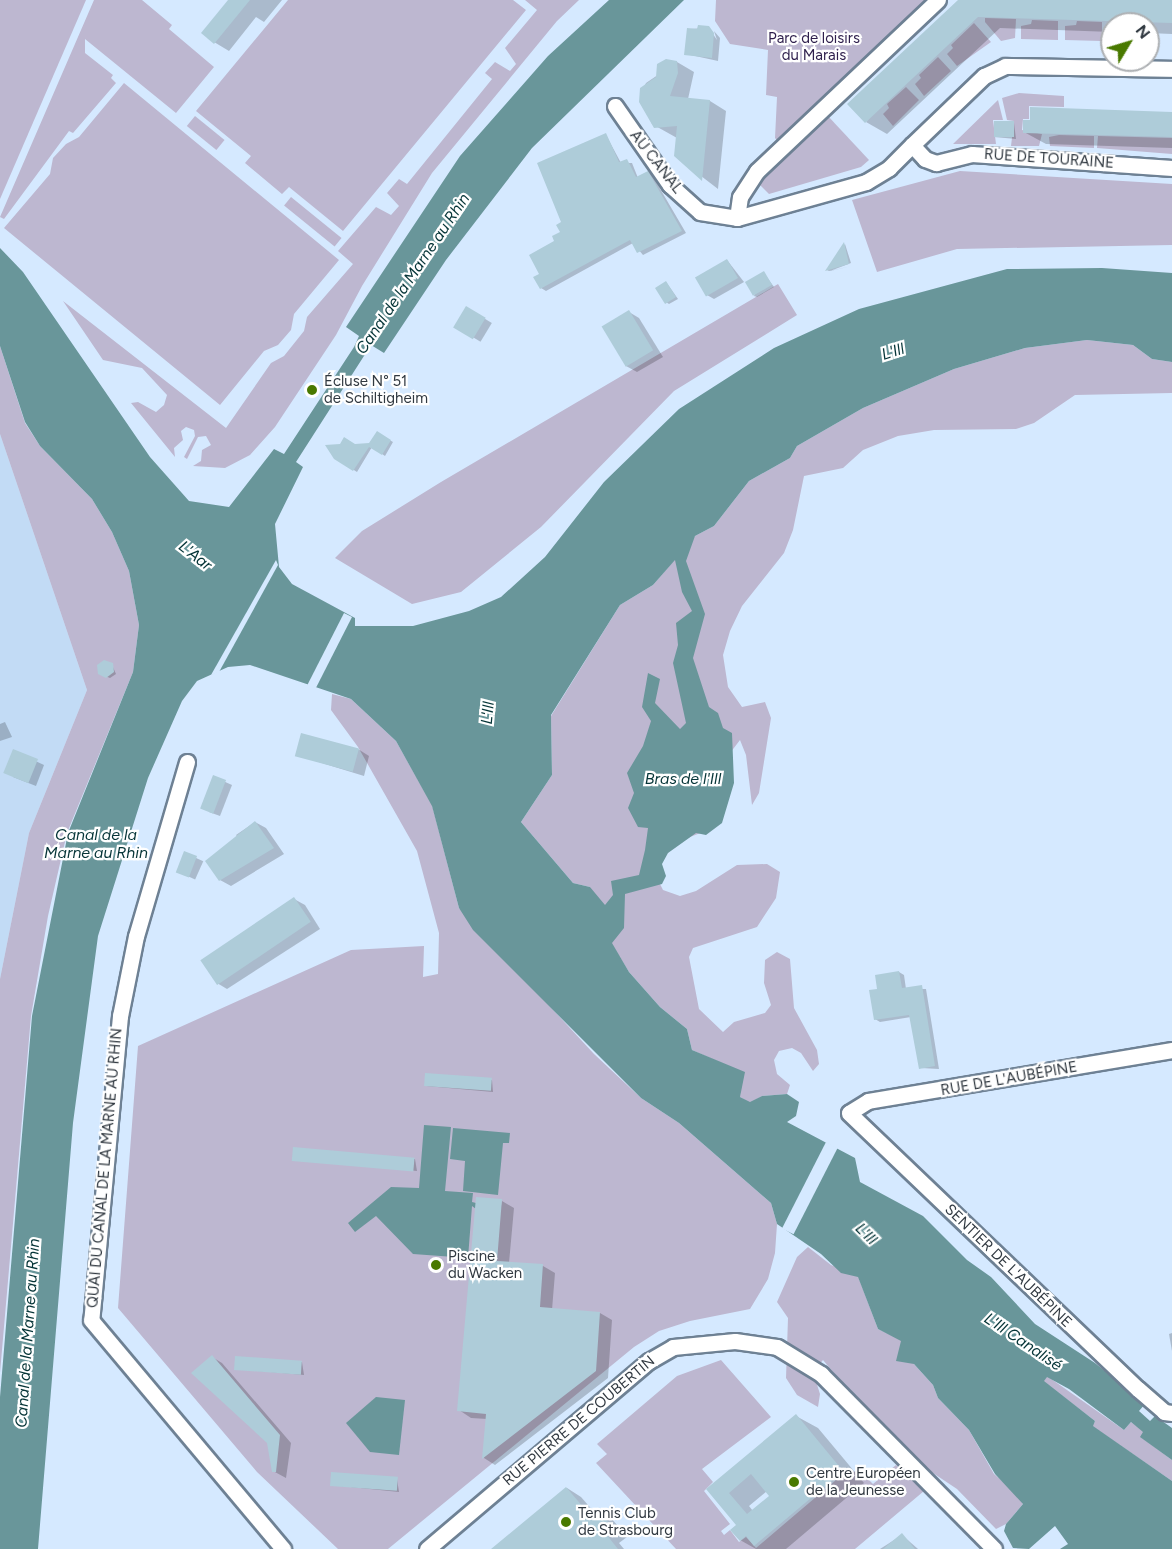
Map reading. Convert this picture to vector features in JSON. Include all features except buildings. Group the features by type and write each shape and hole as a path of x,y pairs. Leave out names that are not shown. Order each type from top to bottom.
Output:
{"street":[{"path":"938,0 757,171 740,197 737,218 866,182 889,168 984,76 1005,66 1172,69"},
{"name":"AU CANAL","path":"615,106 670,185 700,212 737,218"},
{"name":"RUE DE TOURAINE","path":"912,145 925,159 936,163 972,154 1172,168"},
{"name":"QUAI DU CANAL DE LA MARNE AU RHIN","path":"187,762 136,936 120,1016 91,1320 283,1549"},
{"name":"RUE DE L'AUBÉPINE","path":"849,1113 868,1101 1172,1050"},
{"name":"SENTIER DE L'AUBÉPINE","path":"849,1113 1122,1374 1164,1412 1172,1413"},
{"name":"RUE PIERRE DE COUBERTIN","path":"427,1549 649,1361 673,1347 735,1341 777,1347 821,1374 994,1549"}],"shaded area":[{"path":"0,434 87,690 29,833 0,979"}],"green space":[{"path":"0,0 86,0 0,199"},
{"path":"94,0 142,0 172,25 169,29 214,67 176,113 85,39 85,53 113,75 111,78 116,83 73,133 69,131 4,219 0,217"},
{"path":"288,0 513,0 526,10 343,231 289,187 282,194 245,163 251,156 196,111"},
{"path":"525,0 579,0 557,21 432,173 362,286 336,335 275,427 250,455 225,468 193,466 201,461 202,450 211,445 206,436 198,437 187,459 184,457 195,436 194,430 186,427 181,431 183,440 174,448 175,457 131,403 138,402 156,412 164,405 167,395 142,368 103,360 63,301 226,428 271,363 284,356 304,331 307,317 353,264 338,251 376,207 391,215 399,206 387,193 399,179 407,184 492,79 485,73 495,62 510,71 516,64 505,48 537,10"},
{"name":"Parc de loisirs du Marais","path":"716,0 930,0 779,143 775,138 777,97 766,95 768,50 730,44 715,21"},
{"path":"985,18 1016,19 1015,38 1001,41 985,22"},
{"path":"1032,20 1058,21 1058,40 1021,39 1021,26 1031,24"},
{"path":"1077,21 1100,22 1100,41 1065,40 1065,26 1076,25"},
{"path":"974,23 991,42 957,66 947,54 953,48 951,45"},
{"path":"938,57 951,71 924,96 915,84 921,78 919,75"},
{"path":"124,83 339,260 294,314 291,330 278,345 264,351 220,405 4,228 50,174 53,158 66,144 79,137"},
{"path":"906,87 919,100 893,126 883,114 889,108 887,104"},
{"path":"1019,93 1064,96 1064,107 1029,106 1029,119 1023,119 1022,130 1042,134 1039,146 1011,146 1014,121 1007,120 1002,98"},
{"path":"998,100 1003,120 993,120 996,144 953,144"},
{"path":"827,115 869,160 861,167 769,194 759,184"},
{"path":"195,116 225,140 216,150 187,126"},
{"path":"1094,136 1094,148 1050,146 1049,137"},
{"path":"1098,136 1172,138 1172,154 1097,148"},
{"path":"960,171 1172,184 1172,245 957,249 877,272 852,200"},
{"path":"291,197 342,238 335,246 284,206"},
{"path":"778,284 797,315 674,391 541,527 461,592 412,604 335,558 362,531 441,482"},
{"path":"1087,340 1133,345 1152,359 1172,362 1172,393 1075,395 1034,423 1016,429 934,430 898,436 863,450 843,468 804,476 793,530 784,553 742,606 730,631 723,655 728,687 742,707 765,702 771,718 759,793 752,805 746,755 740,740 727,757 714,828 671,844 655,874 663,890 680,896 696,891 737,865 767,864 780,872 776,898 757,927 693,948 689,957 699,1009 723,1032 734,1022 765,1013 771,1005 764,983 765,960 777,952 790,959 794,1008 817,1050 819,1064 813,1071 801,1053 792,1048 779,1051 774,1060 777,1074 790,1085 787,1094 762,1096 750,1103 740,1097 741,1082 728,1066 692,1050 687,1029 660,1007 629,972 602,928 590,887 573,883 521,822 552,775 551,716 620,605 653,585 695,536 714,526 749,481 790,458 797,446 863,408 954,369 1025,348"},
{"path":"0,346 25,423 40,446 92,499 112,532 129,571 139,625 133,672 67,833 48,916 31,1016 0,1373 0,979 29,833 87,690 0,434"},
{"name":"Piscine du Wacken","path":"332,694 351,699 396,741 432,805 459,908 594,1054 641,1098 679,1123 771,1203 777,1224 775,1253 768,1279 750,1309 690,1321 659,1331 634,1347 388,1549 338,1549 257,1472 118,1308 138,1046 351,950 424,946 423,977 438,974 439,933 417,851 358,747 331,710"},
{"path":"808,1247 831,1265 858,1276 878,1329 901,1340 914,1364 933,1385 938,1398 969,1430 994,1474 1016,1493 1023,1504 1006,1524 996,1529 957,1489 930,1471 849,1391 823,1360 813,1372 820,1394 818,1407 797,1395 786,1378 788,1318 777,1302 797,1257"},
{"path":"721,1360 771,1417 702,1469 713,1482 704,1491 730,1524 721,1531 724,1535 730,1530 739,1542 746,1537 756,1548 849,1469 852,1473 858,1469 873,1484 896,1465 924,1491 855,1549 676,1549 596,1463 607,1454 597,1444 677,1376"},
{"path":"1047,1376 1124,1430 1131,1422 1144,1432 1141,1437 1172,1460 1172,1481 1092,1426 1095,1421 1043,1381"}],"water":[{"path":"609,0 684,0 532,148 446,260 384,353 371,345 296,462 303,467 275,524 279,567 292,584 355,618 355,626 413,626 469,611 501,597 545,557 604,482 679,409 774,348 859,309 1007,269 1102,268 1172,273 1172,362 1152,359 1133,345 1087,340 1025,348 954,369 863,408 797,446 790,458 749,481 714,526 695,536 686,561 705,614 693,658 709,707 718,713 723,728 732,733 734,783 722,823 706,835 696,833 668,853 662,864 666,876 662,884 625,894 624,928 612,943 629,972 660,1007 687,1029 692,1050 745,1072 740,1097 750,1102 762,1096 787,1094 799,1102 796,1116 787,1122 855,1158 860,1182 923,1216 967,1260 991,1277 1035,1324 1095,1363 1145,1404 1139,1411 1150,1421 1155,1416 1172,1428 1172,1460 1140,1437 1143,1432 1131,1422 1124,1430 1069,1389 1047,1377 1044,1381 1095,1421 1093,1426 1172,1481 1172,1549 1060,1549 1068,1544 1055,1526 1029,1549 1013,1548 1004,1531 1006,1524 1023,1504 995,1474 969,1430 938,1398 933,1385 914,1364 896,1361 901,1341 878,1329 858,1277 841,1273 821,1254 777,1224 771,1203 679,1123 641,1098 473,930 459,908 432,806 396,741 351,699 250,665 228,667 197,681 182,701 148,778 98,936 73,1123 38,1549 0,1549 0,1397 32,1016 68,833 133,672 139,625 129,571 112,532 92,499 40,446 25,422 0,346 0,248 23,272 150,457 189,501 229,507 274,449 284,454 354,347 359,336 346,327 460,156 548,56","holes":["675,560 682,592 692,611 676,623 678,645 673,663 686,723 680,729 655,703 660,679 648,673 642,707 651,721 643,746 627,773 634,793 628,808 638,827 648,828 645,850 639,875 611,881 613,895 605,905 590,887 573,883 521,822 552,775 551,715 620,605 653,585"]},
{"path":"424,1125 451,1127 445,1191 473,1193 472,1202 476,1203 476,1209 472,1206 468,1258 413,1254 376,1216 355,1232 348,1223 391,1187 419,1188"},
{"path":"453,1128 510,1133 509,1143 503,1143 498,1195 463,1191 465,1161 450,1159"},
{"path":"376,1397 405,1400 399,1455 370,1452 346,1423"}],"pier":[{"path":"276,560 278,565 219,672 211,675"},
{"path":"344,613 352,617 315,689 307,685"},
{"path":"826,1142 838,1148 794,1234 782,1228"}],"place":[{"name":"Écluse N° 51 de Schiltigheim","path":"312,390"},
{"name":"Piscine du Wacken","path":"436,1265"},
{"name":"Centre Européen de la Jeunesse","path":"794,1482"},
{"name":"Tennis Club de Strasbourg","path":"566,1522"}],"water label":[{"name":"Canal de la Marne au Rhin","path":"413,274"},
{"name":"L'Ill","path":"893,352"},
{"name":"L'Aar","path":"195,556"},
{"name":"L'Ill","path":"488,713"},
{"name":"Bras de l'Ill","path":"683,779"},
{"name":"Canal de la Marne au Rhin","path":"96,844"},
{"name":"L'Ill","path":"866,1234"},
{"name":"Canal de la Marne au Rhin","path":"28,1333"},
{"name":"L'Ill Canalisé","path":"1023,1342"}]}
